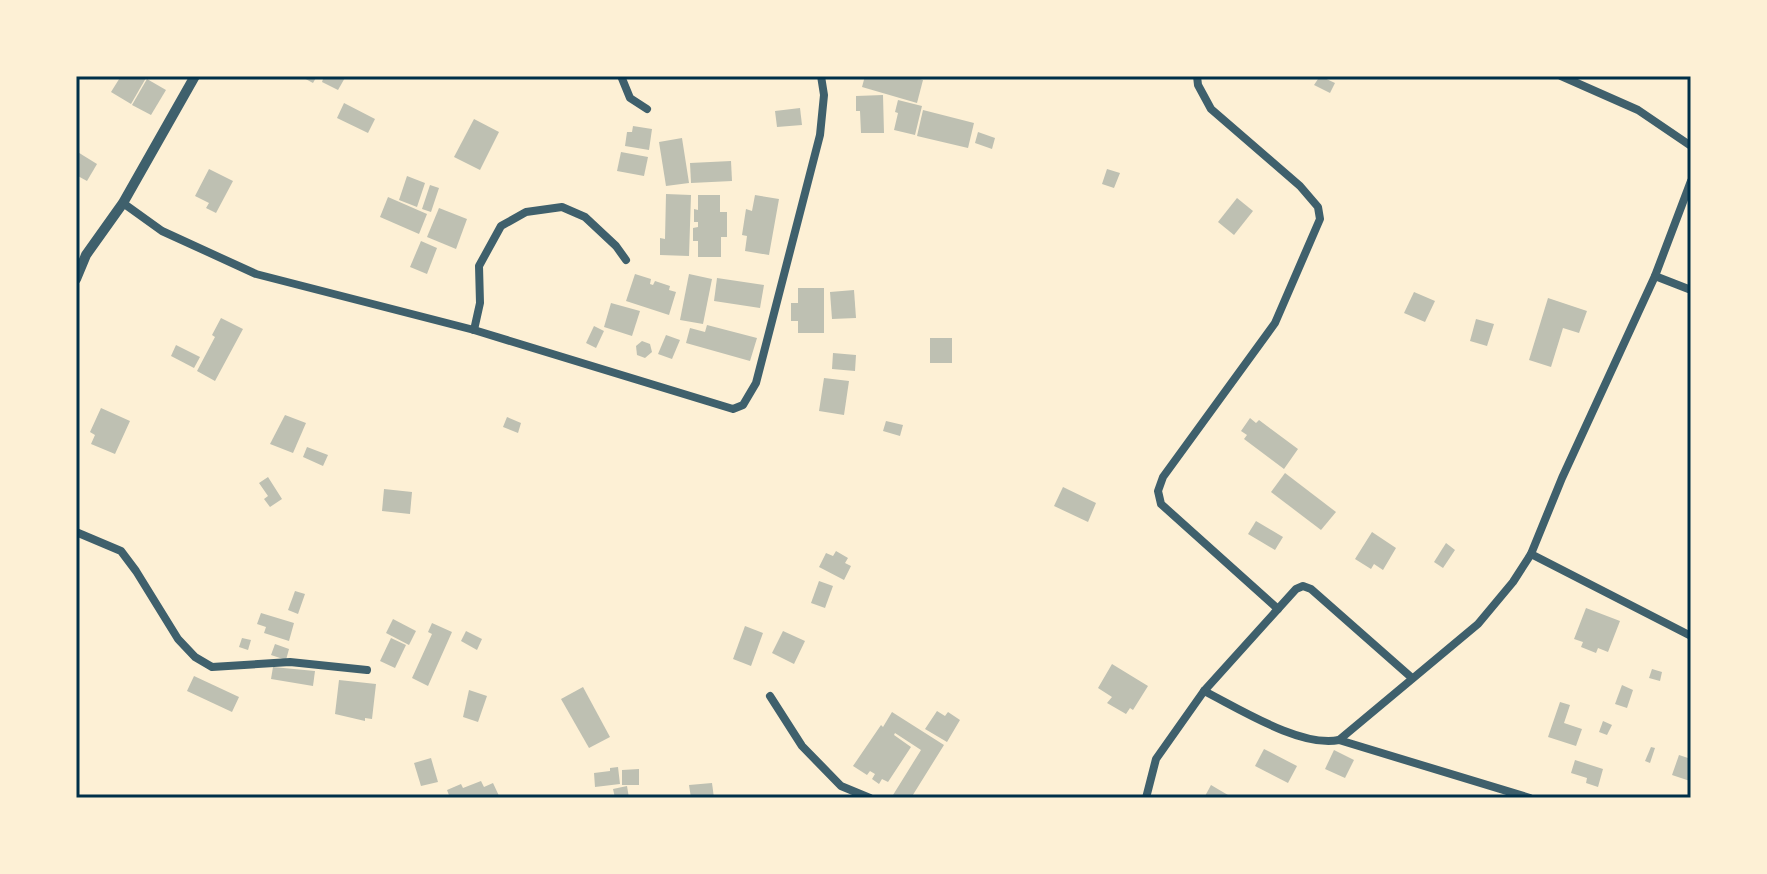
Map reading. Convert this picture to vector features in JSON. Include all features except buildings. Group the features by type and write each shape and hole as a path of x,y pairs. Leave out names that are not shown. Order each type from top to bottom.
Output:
{"street":[{"path":"76,279 86,255 123,203 195,76"},
{"path":"621,76 630,98 647,109"},
{"path":"123,203 162,231 256,274 474,330 733,409 743,405 756,383 820,135 824,95 821,76"},
{"path":"1197,76 1198,85 1211,109 1300,186 1318,207 1320,219 1275,323 1163,477 1158,491 1161,504 1278,609"},
{"path":"1561,76 1638,110 1691,146"},
{"path":"1339,740 1478,624 1513,582 1531,554 1562,478 1655,276 1691,181"},
{"path":"474,330 480,303 479,266 501,226 526,212 562,207 585,217 616,246 626,260"},
{"path":"1655,276 1691,290"},
{"path":"76,532 121,551 178,639 195,657 212,667 290,662 367,670"},
{"path":"1531,554 1691,636"},
{"path":"1146,798 1156,759 1204,691 1296,589 1303,586 1311,589 1412,678"},
{"path":"1204,691 1306,738 1328,742 1339,740 1530,798"},
{"path":"770,696 802,746 841,786 870,798"}]}
